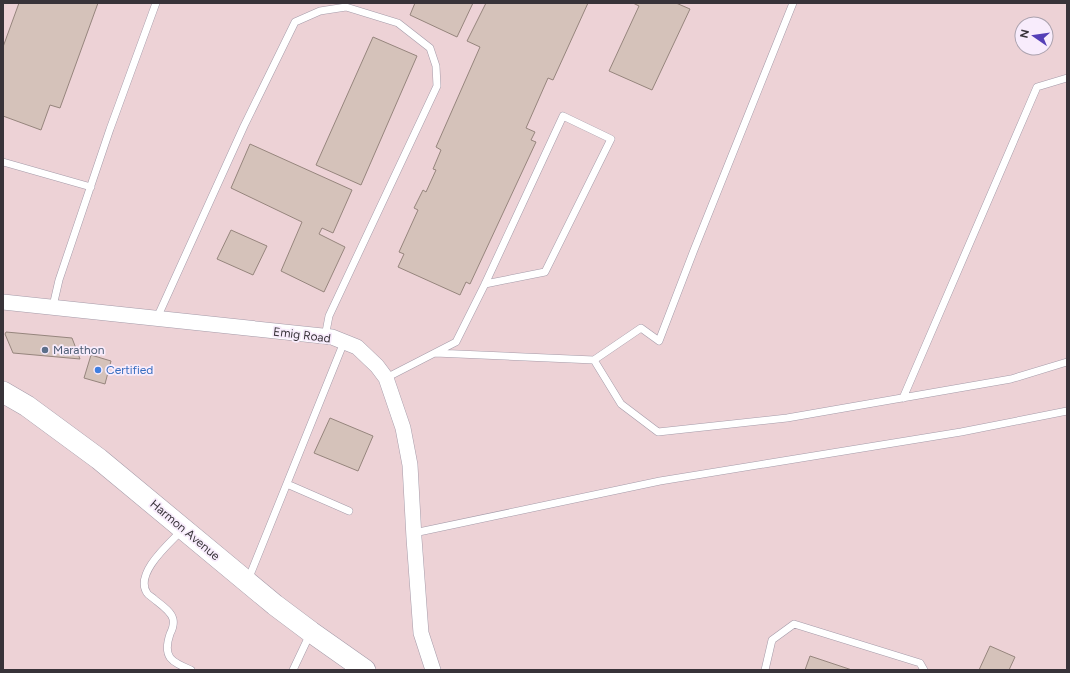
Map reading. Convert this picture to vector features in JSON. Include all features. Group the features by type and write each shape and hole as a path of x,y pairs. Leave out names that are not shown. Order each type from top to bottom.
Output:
{"main road":[{"name":"Harmon Avenue","path":"3,392 27,406 99,460 247,582 311,632 366,670"}],"street":[{"name":"Emig Road","path":"3,302 53,306 325,337 357,347 377,366 386,378 402,428 410,466 421,632 433,670"}],"lane":[{"path":"53,306 59,280 156,3"},
{"path":"435,353 594,360 641,328 659,342 793,3"},
{"path":"157,318 244,126 295,22 320,11 346,7 398,23 430,48 436,66 437,86 330,316 325,337"},
{"path":"903,398 1037,87 1067,78"},
{"path":"386,378 456,342 485,284 563,116 611,139 545,272 485,284"},
{"path":"3,162 91,187"},
{"path":"247,582 344,342"},
{"path":"594,360 621,404 658,432 786,418 903,398 1012,379 1067,362"},
{"path":"414,533 660,481 960,432 1067,411"},
{"path":"287,484 349,511"},
{"path":"183,529 149,567 144,582 147,593 166,608 173,619 172,630 167,643 169,657 174,663 191,670"},
{"path":"765,670 772,640 794,624 920,663 924,670"},
{"path":"293,670 311,632"}],"shaded area":[{"path":"3,3 1067,3 1067,670 3,670"}],"building":[{"path":"19,3 98,3 60,108 50,105 41,130 3,116 3,47"},
{"path":"415,3 473,3 457,37 410,15"},
{"path":"486,3 588,3 553,80 548,78 526,128 535,132 531,140 536,142 470,284 466,282 460,295 398,267 404,254 399,252 418,210 414,208 423,190 426,192 436,170 433,169 441,150 436,147 480,47 467,41"},
{"path":"633,3 676,3 690,9 652,90 609,71 639,6"},
{"path":"373,37 417,56 361,185 316,165"},
{"path":"250,144 352,190 333,233 322,228 319,234 345,247 324,292 281,271 302,222 231,188"},
{"path":"231,230 267,246 253,275 217,259"},
{"path":"6,332 72,338 80,359 13,353 5,334"},
{"name":"Certified","path":"91,355 111,361 105,384 84,378"},
{"path":"330,418 373,436 358,471 314,453"},
{"path":"990,646 1015,657 1009,670 979,670"},
{"path":"810,656 852,670 805,670"}],"place":[{"name":"Marathon","path":"45,350"},
{"name":"Certified","path":"98,370"}]}
